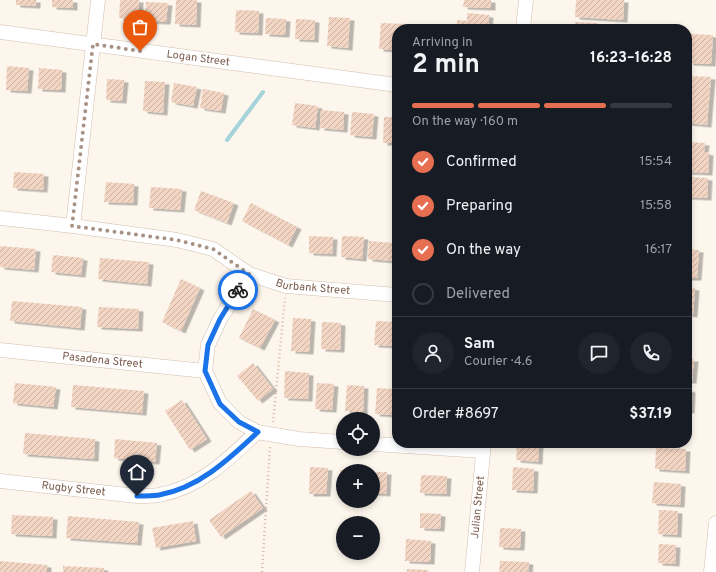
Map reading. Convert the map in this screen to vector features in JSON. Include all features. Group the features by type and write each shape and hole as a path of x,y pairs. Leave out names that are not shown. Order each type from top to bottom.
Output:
{"street":[{"path":"72,226 98,0"},
{"path":"524,24 526,0"},
{"name":"Logan Street","path":"0,32 392,85"},
{"name":"Burbank Street","path":"0,218 72,226 184,242 213,249 249,274 286,286 392,295"},
{"path":"249,274 220,319 208,345 205,371 220,404 239,422 258,432 336,441"},
{"name":"Pasadena Street","path":"0,350 205,371"},
{"name":"Rugby Street","path":"0,481 137,496 159,495 184,488 210,474 235,454 258,432"},
{"path":"380,444 392,445"},
{"name":"Julian Street","path":"472,572 484,448"},
{"path":"711,572 716,524"}],"building":[{"path":"16,0 36,0 36,6 16,5"},
{"path":"52,0 73,0 73,8 52,7"},
{"path":"120,0 139,0 138,19 119,18"},
{"path":"176,0 197,0 196,25 175,24"},
{"path":"464,0 491,0 491,8 463,7"},
{"path":"576,0 624,0 623,20 575,17"},
{"path":"146,2 168,3 166,22 145,21"},
{"path":"236,10 259,11 258,33 235,32"},
{"path":"467,13 489,15 488,24 457,24 457,20 467,21"},
{"path":"329,17 350,18 348,48 327,46"},
{"path":"266,18 286,19 285,35 265,34"},
{"path":"296,19 315,20 314,40 295,39"},
{"path":"575,22 598,23 598,24 575,24"},
{"path":"381,23 405,24 392,24 392,50 379,49"},
{"path":"692,34 713,35 711,64 692,63"},
{"path":"7,66 29,68 27,91 6,90"},
{"path":"39,68 62,70 61,90 38,89"},
{"path":"692,76 711,77 707,125 692,124"},
{"path":"107,79 124,80 122,101 106,100"},
{"path":"145,81 165,82 163,113 143,111"},
{"path":"174,83 197,87 193,106 171,102"},
{"path":"203,89 224,93 221,111 200,108"},
{"path":"295,103 318,106 315,128 292,125"},
{"path":"321,110 344,112 343,130 320,128"},
{"path":"352,112 374,114 372,137 350,135"},
{"path":"384,117 392,117 392,143 383,143"},
{"path":"692,142 705,143 704,152 709,153 708,173 692,172"},
{"path":"14,172 44,174 43,190 13,188"},
{"path":"692,177 708,178 707,198 692,197"},
{"path":"106,182 134,184 133,203 104,202"},
{"path":"151,187 182,189 180,210 149,208"},
{"path":"201,191 234,203 227,223 194,210"},
{"path":"251,203 297,227 288,245 242,221"},
{"path":"309,236 333,237 332,254 309,253"},
{"path":"342,236 364,237 362,259 341,257"},
{"path":"369,241 392,243 392,261 368,259"},
{"path":"0,246 36,249 34,270 0,267"},
{"path":"692,249 699,250 697,278 692,278"},
{"path":"53,255 83,258 81,275 51,272"},
{"path":"100,258 149,262 147,284 98,279"},
{"path":"181,279 200,288 181,331 162,322"},
{"path":"692,288 695,288 692,315"},
{"path":"12,301 82,307 80,328 10,321"},
{"path":"99,307 139,309 138,329 97,327"},
{"path":"253,309 275,320 260,348 239,338"},
{"path":"293,318 311,319 309,352 291,351"},
{"path":"376,321 392,322 392,346 374,345"},
{"path":"322,322 341,323 340,350 321,349"},
{"path":"692,359 694,359 692,381"},
{"path":"253,363 273,389 258,401 237,376"},
{"path":"285,371 309,373 308,399 284,398"},
{"path":"15,383 56,387 53,407 13,403"},
{"path":"317,383 334,384 332,410 315,409"},
{"path":"73,385 144,391 142,413 71,407"},
{"path":"347,385 364,386 363,412 345,411"},
{"path":"377,388 392,389 392,415 380,414 380,412 375,412"},
{"path":"182,400 207,439 190,450 165,411"},
{"path":"25,433 95,439 94,459 23,454"},
{"path":"115,439 157,443 155,462 114,458"},
{"path":"517,448 539,448 538,462 516,460"},
{"path":"656,448 686,449 685,471 655,469"},
{"path":"310,467 328,468 326,494 309,494"},
{"path":"513,467 534,469 533,491 512,490"},
{"path":"380,472 387,472 386,494 380,494"},
{"path":"421,475 447,476 446,494 420,493"},
{"path":"654,482 681,484 680,505 652,503"},
{"path":"251,491 263,508 221,537 209,520"},
{"path":"659,510 678,511 677,535 658,534"},
{"path":"420,513 441,514 440,529 420,528"},
{"path":"12,515 53,517 52,536 11,534"},
{"path":"68,516 139,522 137,543 66,538"},
{"path":"193,521 196,541 156,548 152,528"},
{"path":"500,528 521,529 520,548 499,547"},
{"path":"406,539 431,541 430,562 405,561"},
{"path":"659,544 676,545 675,564 658,563"},
{"path":"0,561 47,565 47,572 0,572"},
{"path":"500,561 529,562 528,572 499,572"},
{"path":"63,566 104,568 103,572 63,572"},
{"path":"407,569 428,570 428,572 407,572"}],"waterway":[{"path":"227,140 263,92"}],"way so far":[{"path":"140,51 93,44 72,226 177,240 213,249 249,274 238,290"}],"route":[{"path":"137,496 159,495 184,488 210,474 235,454 258,432 239,422 220,404 205,371 208,345 220,319 238,290"}]}
